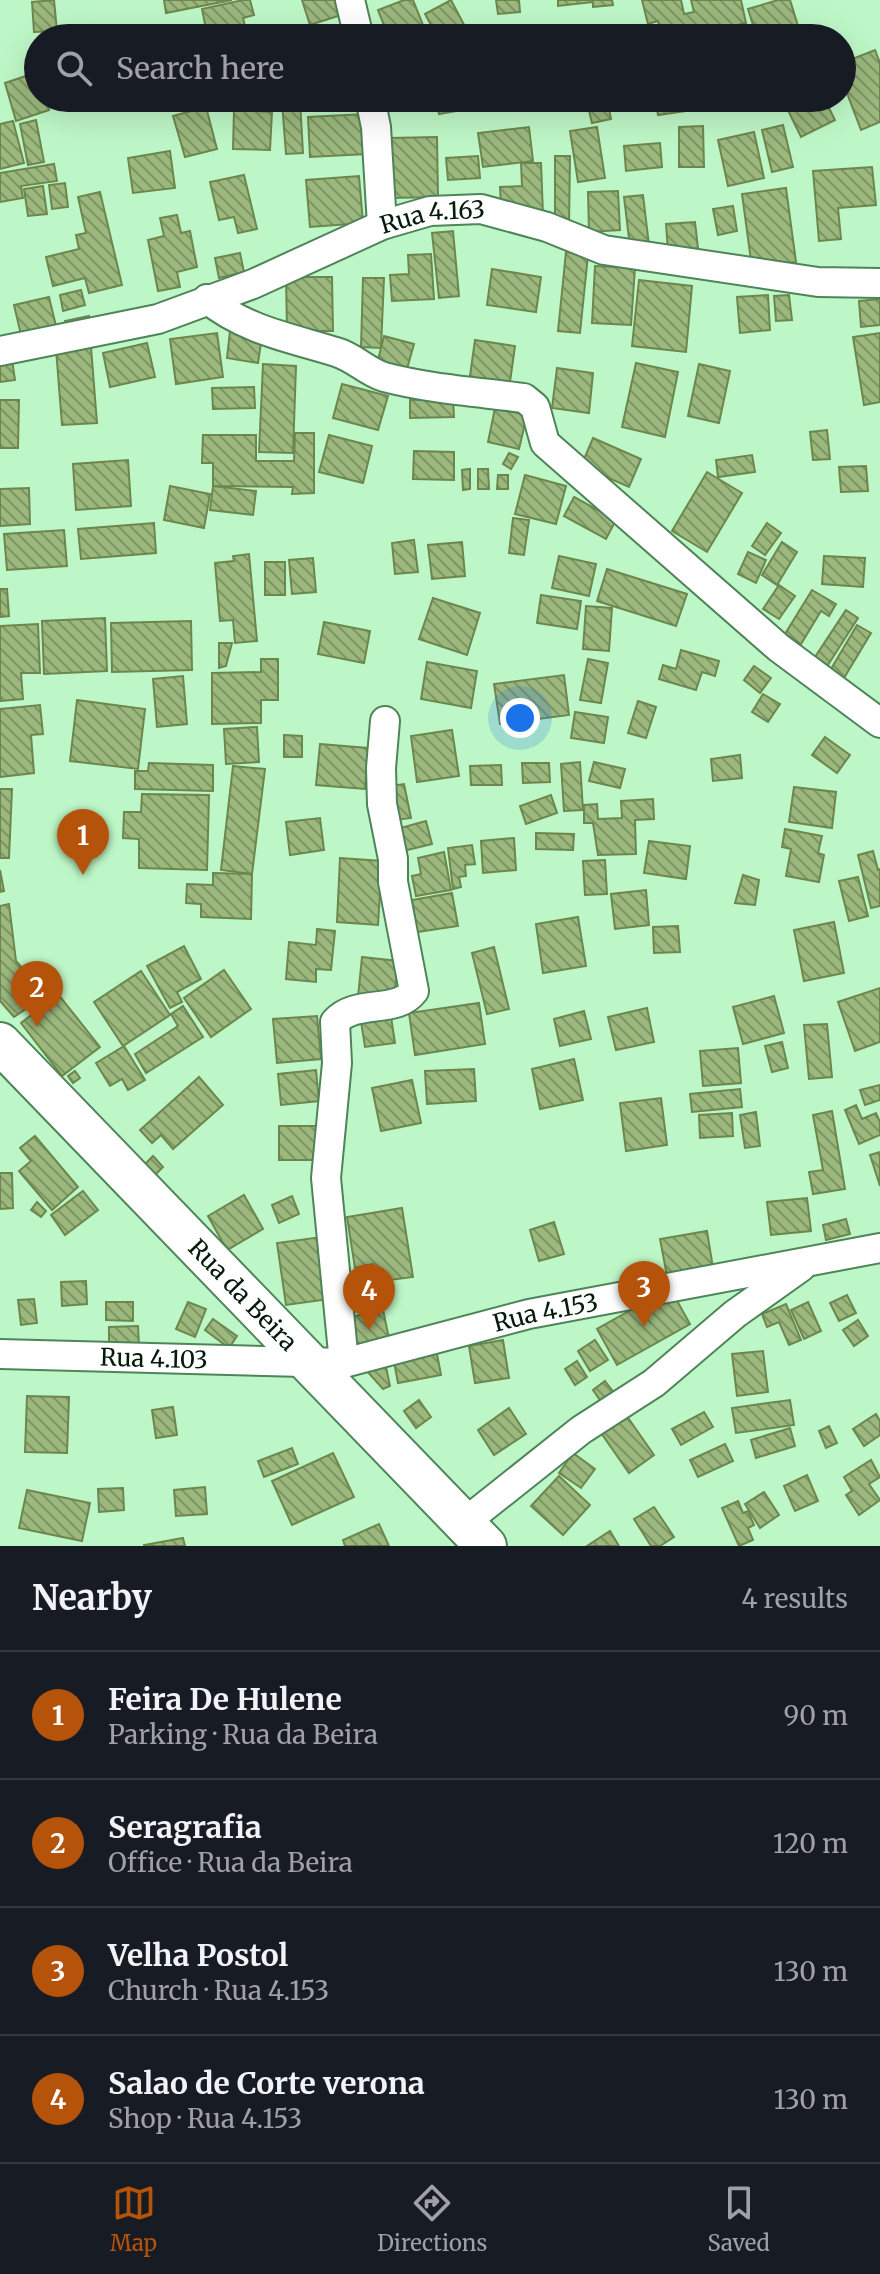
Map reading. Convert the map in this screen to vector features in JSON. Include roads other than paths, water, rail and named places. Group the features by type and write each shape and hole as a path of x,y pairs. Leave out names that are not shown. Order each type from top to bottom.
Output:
{"main road":[{"name":"Rua da Beira","path":"0,1043 326,1362 475,1535"}],"street":[{"path":"350,0 356,24"},
{"path":"373,112 382,225"},
{"name":"Rua 4.163","path":"0,351 158,319 253,284 382,225 430,211 481,209 547,227 604,250 818,282 880,283"},
{"path":"207,299 219,309 264,332 349,356 380,376 524,398 535,407 545,443 779,648 880,723"},
{"path":"326,1362 326,1178 337,1063 335,1022 343,1013 408,999 414,991 382,804 385,721"},
{"name":"Rua 4.153","path":"326,1362 529,1314 880,1248"},
{"path":"475,1535 581,1430 654,1383 735,1314 808,1262"},
{"name":"Rua 4.103","path":"0,1354 326,1362"}],"place":[{"name":"Feira De Hulene","path":"83,875"},
{"name":"Seragrafia","path":"37,1027"},
{"name":"Velha Postol","path":"644,1327"},
{"name":"Salao de Corte verona","path":"369,1330"}]}
